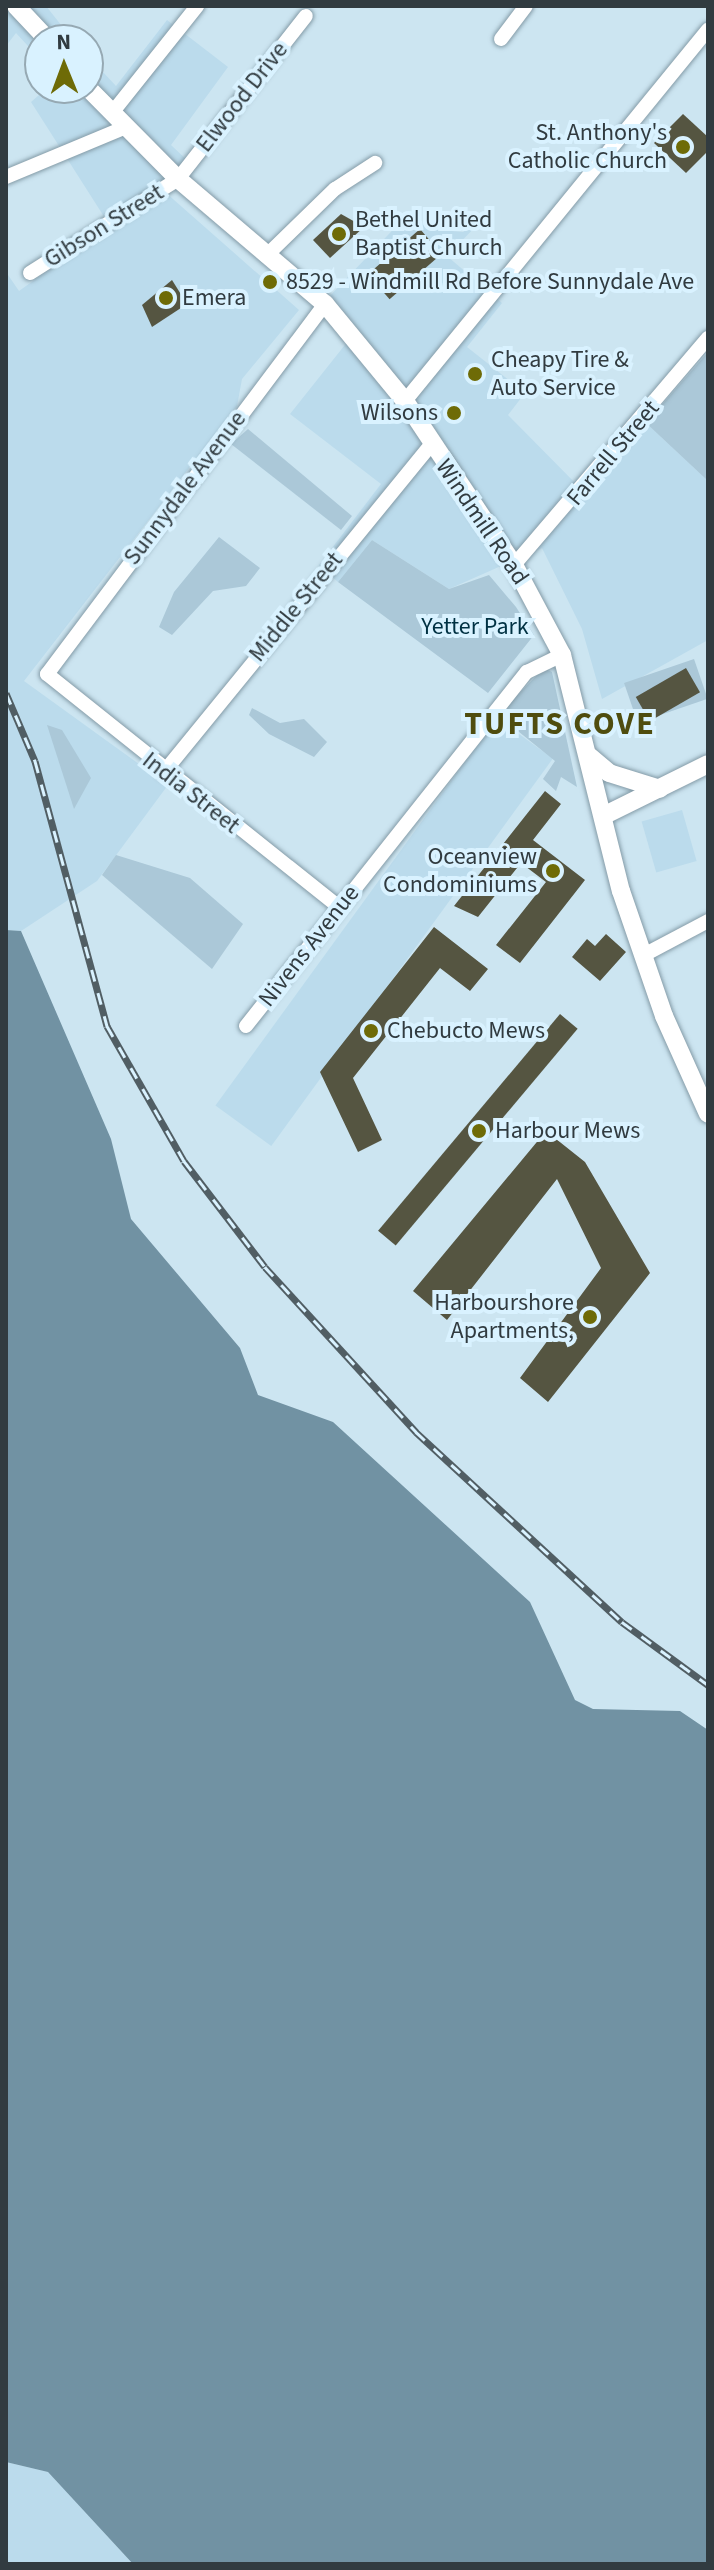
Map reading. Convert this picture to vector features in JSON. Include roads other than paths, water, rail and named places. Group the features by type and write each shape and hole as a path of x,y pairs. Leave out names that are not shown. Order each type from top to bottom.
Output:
{"main road":[{"name":"Windmill Road","path":"103,104 178,179 325,304 405,401 431,445 514,565 562,655 642,956 702,1088 708,1114"},
{"path":"589,756 609,773 663,789"},
{"path":"603,816 663,789 708,764"}],"street":[{"path":"6,177 118,120 197,6"},
{"path":"501,39 526,6"},
{"name":"Elwood Drive","path":"178,179 306,16"},
{"path":"405,401 708,30"},
{"path":"266,256 335,189 375,163"},
{"name":"Gibson Street","path":"30,273 178,179"},
{"name":"Sunnydale Avenue","path":"47,674 325,304"},
{"name":"Farrell Street","path":"514,565 708,338"},
{"name":"Middle Street","path":"164,772 431,445"},
{"name":"Nivens Avenue","path":"246,1026 527,672 562,655"},
{"name":"India Street","path":"47,674 164,772 339,907"},
{"path":"642,956 708,921"}],"railway":[{"path":"6,693 35,761 107,1026 184,1161 265,1267 416,1432 622,1622 708,1685"}],"place":[{"name":"St. Anthony's Catholic Church","path":"683,147"},
{"name":"Bethel United Baptist Church","path":"339,234"},
{"name":"8529 - Windmill Rd Before Sunnydale Ave","path":"270,282"},
{"name":"Emera","path":"166,298"},
{"name":"Cheapy Tire & Auto Service","path":"475,374"},
{"name":"Wilsons","path":"454,413"},
{"name":"Oceanview Condominiums","path":"553,871"},
{"name":"Chebucto Mews","path":"371,1031"},
{"name":"Harbour Mews","path":"479,1131"},
{"name":"Harbourshore Apartments,","path":"590,1317"}],"district":[{"name":"TUFTS COVE","path":"560,724"}],"park label":[{"name":"Yetter Park","path":"475,627"}]}
